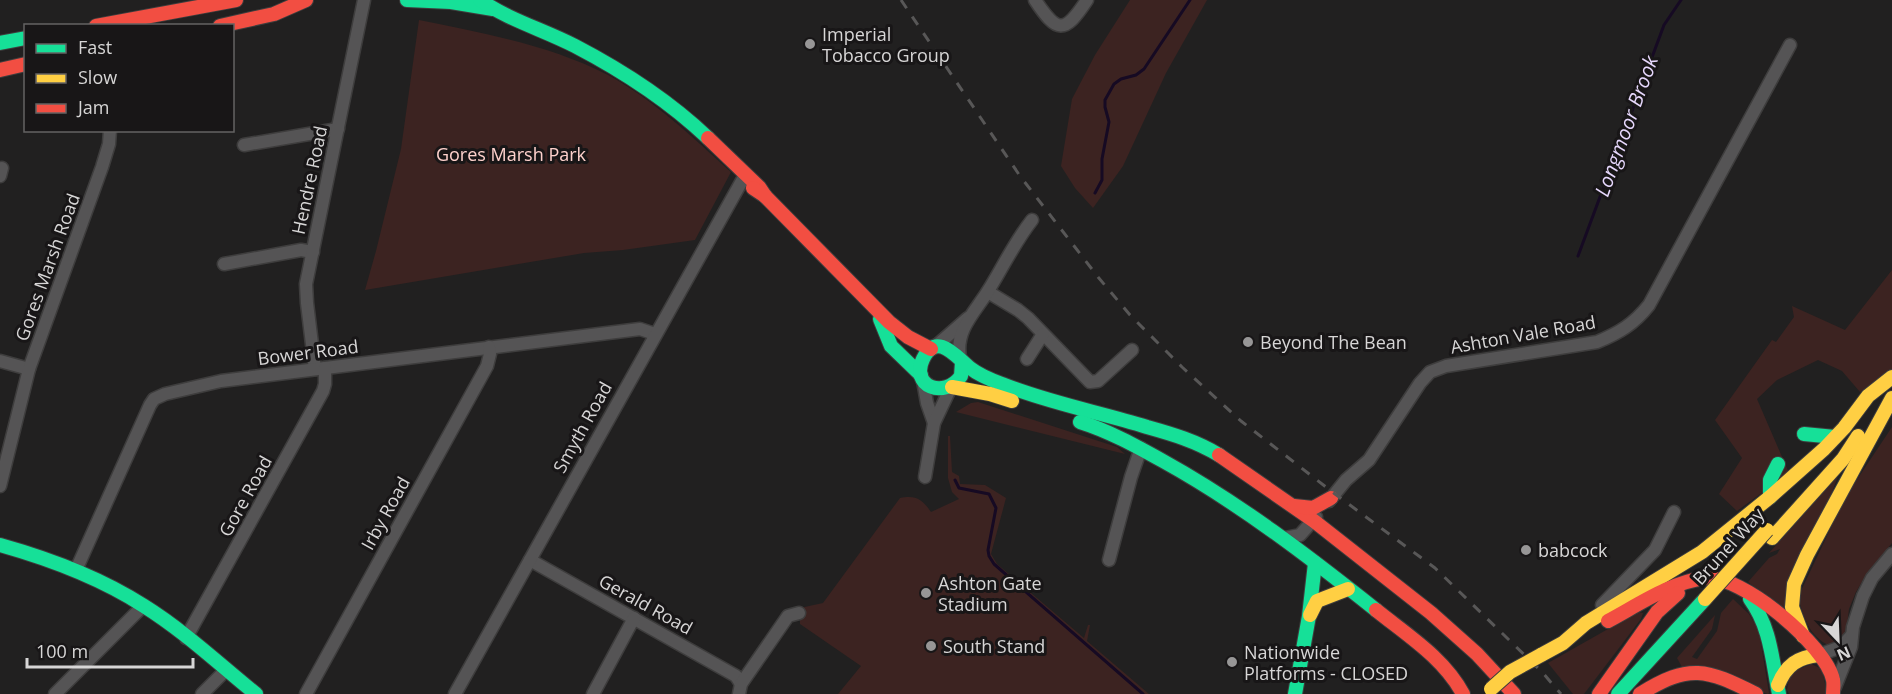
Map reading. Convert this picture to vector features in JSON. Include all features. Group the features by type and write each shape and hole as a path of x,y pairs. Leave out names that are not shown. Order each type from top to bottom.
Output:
{"main road":[{"path":"107,24 236,0"},
{"path":"229,24 274,14 301,0"},
{"path":"407,0 451,2 493,9"},
{"path":"480,0 493,9 575,46 643,86 689,120 730,161 743,179 765,196 854,285 876,311 915,343 932,349 946,347 954,350 961,359 996,381 1031,394 1191,440 1209,449 1313,520 1429,611 1477,654 1514,694"},
{"path":"0,43 24,39"},
{"path":"0,70 24,64"},
{"path":"730,161 737,165 765,196"},
{"path":"876,311 891,346 934,388 951,387 990,394 1099,427 1141,448 1223,496 1315,563 1446,669 1455,679 1463,694"},
{"path":"922,377 921,360 932,349"},
{"path":"951,387 961,376 961,359"},
{"path":"1563,643 1586,622 1702,552 1770,497 1835,437 1868,396 1892,377"},
{"name":"Brunel Way","path":"1618,694 1843,459 1892,387"},
{"path":"1803,636 1792,607 1794,584 1807,555 1892,398"},
{"path":"1123,419 1134,430 1141,448"},
{"path":"1154,429 1208,465"},
{"path":"1804,434 1835,437"},
{"path":"1123,440 1130,449 1134,468"},
{"path":"1770,497 1770,480 1778,464"},
{"path":"1294,507 1313,508 1331,498"},
{"path":"1282,521 1333,561 1381,604 1473,673 1510,672"},
{"path":"0,545 76,570 115,589 143,606 186,638 256,694"},
{"path":"1295,694 1309,616 1315,563"},
{"path":"1490,691 1510,672 1563,643 1678,586 1714,577 1754,594 1803,636 1830,670 1834,692"},
{"path":"1600,693 1657,612 1697,580"},
{"path":"1738,586 1765,621 1772,645 1779,689"},
{"path":"1309,616 1317,601 1348,589"},
{"name":"Brunel Way","path":"1634,694 1708,602"},
{"path":"1779,689 1781,676 1791,662 1810,655 1819,655"},
{"path":"1446,669 1455,694"},
{"path":"1640,694 1665,678 1696,671 1713,674 1756,694"}],"street":[{"name":"Hendre Road","path":"320,368 307,294 313,252 364,0"},
{"path":"1035,0 1049,21 1062,26 1075,19 1087,0"},
{"name":"Ashton Vale Road","path":"1300,535 1346,480 1369,460 1419,383 1430,372 1446,366 1597,342 1615,335 1638,319 1649,305 1791,45"},
{"path":"244,145 338,129"},
{"name":"Gores Marsh Road","path":"0,486 29,369 102,167 111,132"},
{"name":"Smyth Road","path":"455,694 743,179"},
{"path":"961,359 959,342 969,318 988,292 1008,254 1032,220"},
{"path":"224,264 301,250 313,252"},
{"path":"988,292 1018,310 1085,378 1093,382 1103,377 1132,350"},
{"path":"932,349 969,318"},
{"name":"Bower Road","path":"76,570 154,399 165,394 221,381 489,347 640,329 655,334"},
{"path":"1027,359 1043,334"},
{"name":"Irby Road","path":"306,694 487,366 489,347"},
{"path":"0,360 29,369"},
{"name":"Gore Road","path":"186,638 323,391 325,384 320,368"},
{"path":"922,377 934,423"},
{"path":"925,477 934,423 951,387"},
{"path":"1109,560 1141,448"},
{"path":"1586,622 1655,550 1674,512"},
{"path":"1281,537 1292,538 1300,535"},
{"path":"1834,692 1848,654 1858,606 1867,586 1892,554"},
{"name":"Gerald Road","path":"530,560 736,676 740,689"},
{"path":"55,694 143,606"},
{"path":"740,689 788,616 799,613"},
{"path":"593,694 634,618"},
{"path":"1819,655 1842,647 1851,635"},
{"path":"202,694 226,670"}],"green space":[{"path":"1130,0 1207,0 1166,73 1123,166 1093,208 1075,188 1061,166 1072,99 1095,55"},
{"name":"Gores Marsh Park","path":"419,20 515,41 563,56 608,75 657,107 731,172 695,240 584,253 365,290 401,149"},
{"path":"1892,270 1892,372 1860,392 1842,371 1818,360 1777,380 1757,399 1789,473 1737,511 1719,494 1742,458 1715,420 1772,340 1776,342 1794,317 1792,306 1845,330"},
{"path":"978,402 1117,447 1125,454 956,412 971,403"},
{"path":"1892,427 1892,543 1867,573 1856,592 1849,609 1843,641 1830,646 1812,632 1798,597 1846,496"},
{"name":"Ashton Gate Stadium","path":"948,436 950,436 952,472 959,476 960,484 985,485 1006,498 991,554 997,564 1084,638 1088,625 1090,625 1087,641 1149,694 838,694 861,666 800,624 800,608 823,603 900,498 918,499 931,512 959,499 952,492 948,478"},
{"path":"1838,476 1787,615 1748,582 1769,558 1777,554 1780,549 1769,553"},
{"path":"1733,599 1749,614 1759,631 1768,694 1682,667 1677,658 1715,615 1712,629 1692,657 1697,659 1717,631 1721,613"},
{"path":"1638,612 1643,613 1641,619 1584,694 1573,694 1548,663"},
{"path":"1811,664 1822,669 1827,694 1789,694 1787,690 1790,673"}],"waterway":[{"path":"1095,193 1102,180 1102,159 1109,122 1105,100 1114,84 1144,69 1190,0"},
{"name":"Longmoor Brook","path":"1578,256 1664,25 1681,0"},
{"path":"955,480 959,488 989,494 996,508 988,550 994,564 1143,694"}],"railway":[{"path":"901,0 1020,176 1130,315 1241,421 1435,568 1542,672 1561,694"}],"traffic: fast":[{"path":"407,0 451,2 493,9"},
{"path":"480,0 611,66 661,99 708,138"},
{"path":"0,43 24,38"},
{"path":"880,319 891,346 921,375"},
{"path":"962,362 961,376 946,387 931,387 921,376 920,368 923,359 934,347 941,346 985,377 1038,397 1175,435 1219,455"},
{"path":"1080,422 1133,444 1219,494 1299,550 1376,610"},
{"path":"1804,434 1835,437"},
{"path":"1770,497 1770,480 1778,464"},
{"path":"0,545 37,556 110,586 173,626 256,694"},
{"path":"1295,694 1309,616 1315,563"},
{"path":"1618,694 1705,599"},
{"path":"1750,599 1767,633 1779,694"}],"traffic: slow":[{"path":"1541,655 1563,643 1586,623 1702,552 1770,497 1824,449 1844,428 1868,396 1892,377"},
{"path":"952,387 990,394 1012,401"},
{"path":"1803,636 1792,607 1794,584 1807,555 1892,398"},
{"path":"1772,538 1843,459 1858,436"},
{"path":"1705,599 1767,530"},
{"path":"1310,615 1317,601 1348,589"},
{"path":"1491,689 1510,672 1541,655"},
{"path":"1778,685 1785,672 1794,663 1819,655"}],"traffic: jam":[{"path":"107,24 236,0"},
{"path":"229,24 274,14 306,0"},
{"path":"0,70 24,64"},
{"path":"708,138 759,187 765,196"},
{"path":"753,188 765,196 889,322 908,337 931,349"},
{"path":"1219,455 1314,521 1431,613 1477,654 1514,694"},
{"path":"1294,506 1313,508 1331,498"},
{"path":"1608,621 1680,584 1705,578 1721,580 1759,599 1799,631 1827,665 1833,680 1833,694"},
{"path":"1599,694 1657,612 1678,593"},
{"path":"1376,610 1435,658 1446,669 1463,694"},
{"path":"1640,694 1672,677 1698,673 1724,679 1756,694"}],"place":[{"name":"Imperial Tobacco Group","path":"810,44"},
{"name":"Beyond The Bean","path":"1248,342"},
{"name":"babcock","path":"1526,550"},
{"name":"Ashton Gate Stadium","path":"926,593"},
{"name":"South Stand","path":"931,646"},
{"name":"Nationwide Platforms - CLOSED","path":"1232,662"}]}
